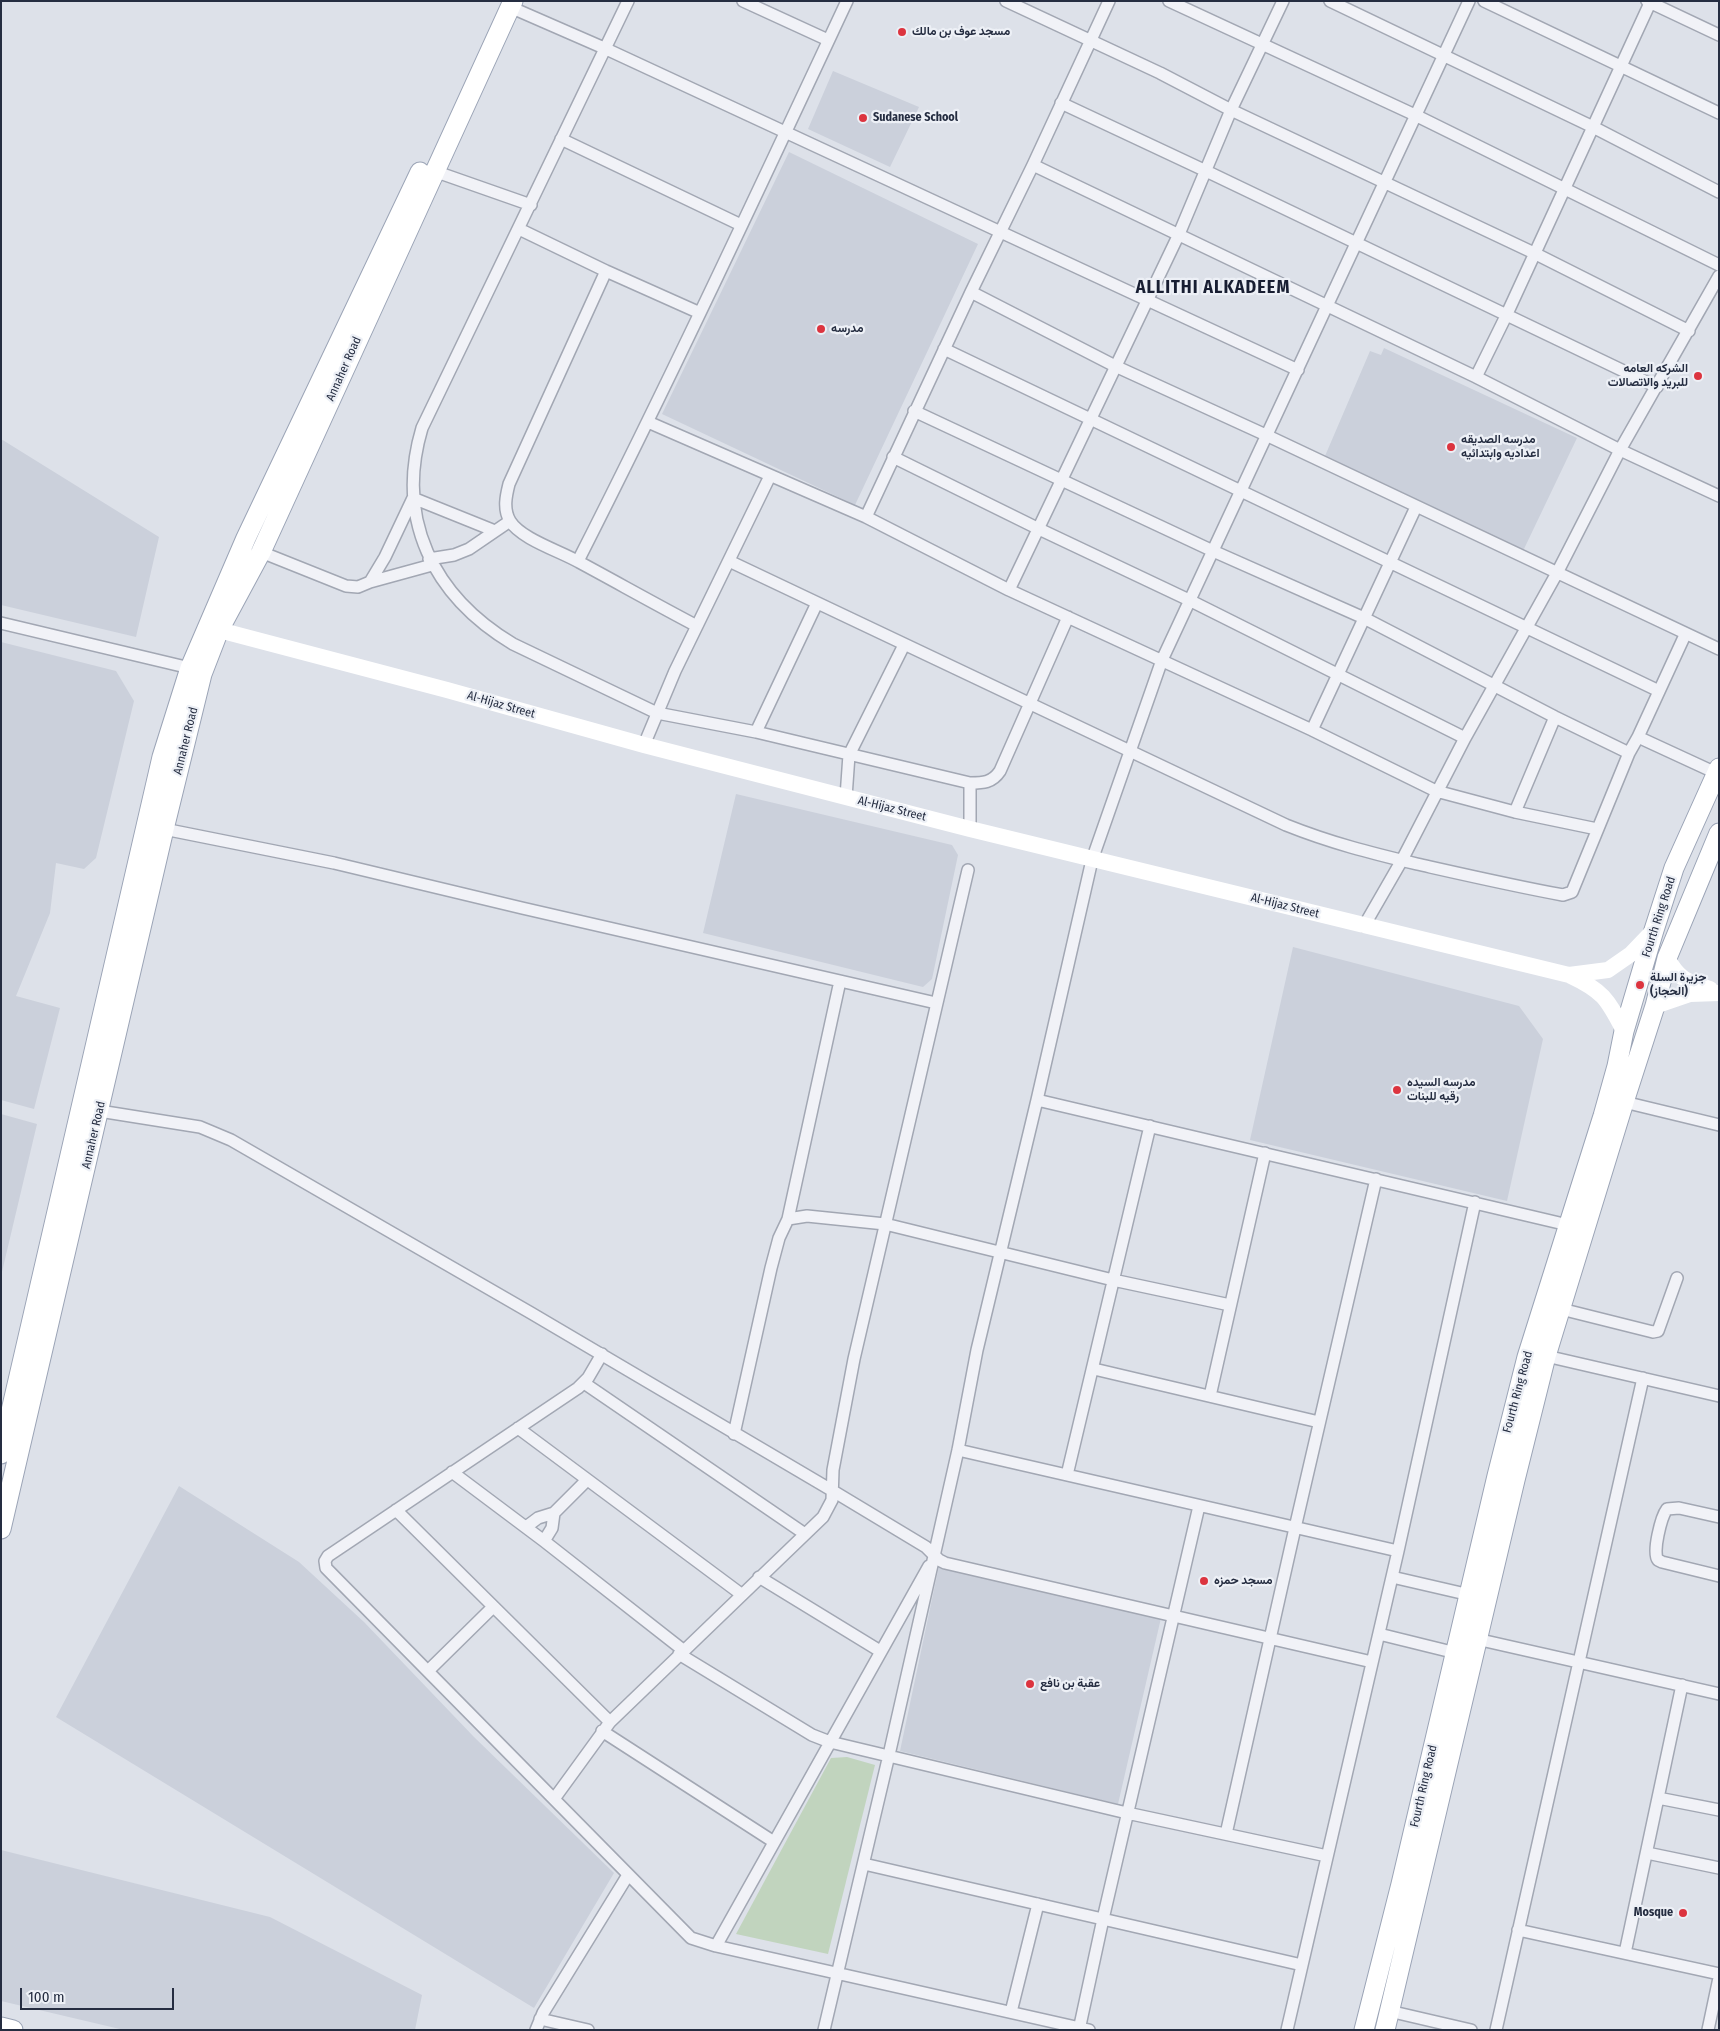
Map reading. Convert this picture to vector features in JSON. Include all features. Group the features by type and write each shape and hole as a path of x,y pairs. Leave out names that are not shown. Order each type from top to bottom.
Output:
{"main road":[{"name":"Annaher Road","path":"1,1454 164,829 202,674 219,630 261,552 508,3"},
{"name":"Annaher Road","path":"1,1529 90,1110 162,757 190,668 246,538 508,3"},
{"name":"Al-Hijaz Street","path":"219,630 447,690 644,745 970,829 1568,975 1593,987 1602,994 1624,1031"},
{"name":"Fourth Ring Road","path":"1384,2030 1465,1643 1470,1595 1527,1357 1608,1099 1624,1031 1674,868 1718,770"},
{"name":"Fourth Ring Road","path":"1364,2030 1465,1643 1515,1480 1546,1356 1655,1006 1667,958 1719,833"},
{"name":"Al-Hijaz Street","path":"1568,975 1608,970 1630,954 1654,930"},
{"path":"1667,958 1675,972 1682,979 1719,993"},
{"path":"1655,1006 1690,994 1719,993"},
{"path":"1,2027 13,2030"}],"street":[{"path":"628,1 422,428 414,465 413,498 419,527 431,562 470,612 494,632 513,644 657,713 756,732 970,783 983,783 996,778 1031,704 1068,617"},
{"path":"743,1 828,40"},
{"path":"578,561 648,422 847,1"},
{"path":"1006,1 1534,253 1689,331"},
{"path":"866,517 914,411 1033,165 1109,1"},
{"path":"1169,1 1415,115 1564,191 1719,266"},
{"path":"1009,590 1179,234 1231,110 1283,1"},
{"path":"1330,1 1594,127 1719,192"},
{"path":"824,2030 935,1556 977,1350 1092,860 1162,660 1469,1"},
{"path":"1484,1 1719,113"},
{"path":"1476,377 1622,67 1648,2 1719,35"},
{"path":"508,3 1298,370"},
{"path":"1061,103 1657,388"},
{"path":"561,139 741,225"},
{"path":"1033,165 1476,377 1620,450 1719,496"},
{"path":"434,171 531,205"},
{"path":"519,229 700,313"},
{"path":"606,271 509,484 505,497 506,510 510,520 519,531 697,626"},
{"path":"1364,926 1402,860 1436,791 1556,573 1620,450 1719,276"},
{"path":"971,292 1115,366 1268,436 1685,635 1719,649"},
{"path":"944,349 1658,691"},
{"path":"914,411 1213,551 1364,618 1629,754"},
{"path":"648,422 866,517 1009,590 1312,730 1436,791 1515,812 1597,829"},
{"path":"893,457 1038,529 1189,600 1465,738"},
{"path":"644,745 697,626 770,476"},
{"path":"370,582 385,557 413,498"},
{"path":"413,498 495,531"},
{"path":"1312,730 1416,507"},
{"path":"261,552 346,586 358,586 469,549 510,520"},
{"path":"729,561 1129,752 1286,825 1323,840 1356,850 1496,882 1563,895 1572,892 1629,754 1685,635"},
{"path":"756,732 817,603"},
{"path":"1,622 190,668"},
{"path":"846,797 849,755 904,645"},
{"path":"1515,812 1554,717"},
{"path":"1638,737 1718,770"},
{"path":"970,783 970,829"},
{"path":"164,829 334,863 531,911 936,1003"},
{"path":"554,1799 610,1722 823,1517 828,1508 833,1491 833,1470 854,1359 968,870"},
{"path":"734,1434 771,1268 779,1238 788,1219 840,981"},
{"path":"1037,1100 1568,1225"},
{"path":"1624,1102 1719,1126"},
{"path":"90,1110 200,1127 231,1140 602,1354 926,1547 935,1556 946,1562 1372,1662"},
{"path":"1068,1475 1150,1126"},
{"path":"1210,1396 1265,1153"},
{"path":"1226,1834 1294,1528 1376,1179"},
{"path":"1287,2030 1398,1551 1475,1202"},
{"path":"788,1219 807,1216 886,1224 1113,1280 1230,1304"},
{"path":"1561,1308 1653,1332 1658,1331 1677,1278"},
{"path":"602,1354 584,1383 328,1556 325,1565 688,1936 716,1946 1083,2029 1102,1919 1199,1506"},
{"path":"1546,1356 1719,1396"},
{"path":"1094,1369 1319,1422"},
{"path":"1496,2030 1643,1378"},
{"path":"584,1383 805,1534"},
{"path":"518,1428 741,1594"},
{"path":"958,1450 1398,1551"},
{"path":"452,1472 544,1541 681,1652 812,1735 830,1742 1127,1813 1327,1856"},
{"path":"526,1527 538,1518 554,1513 588,1480"},
{"path":"1719,1517 1679,1508 1667,1509 1655,1554 1658,1560 1662,1562 1719,1576"},
{"path":"396,1510 610,1722"},
{"path":"544,1541 552,1528 554,1513"},
{"path":"716,1946 935,1556"},
{"path":"759,1577 880,1651"},
{"path":"1392,1577 1470,1595"},
{"path":"428,1671 493,1607"},
{"path":"1379,1634 1465,1643 1579,1662 1719,1694"},
{"path":"1625,1953 1682,1685"},
{"path":"602,1731 774,1842"},
{"path":"1658,1798 1719,1810"},
{"path":"1647,1853 1719,1868"},
{"path":"864,1864 1302,1965"},
{"path":"588,2030 538,2024 628,1875"},
{"path":"1011,2012 1038,1904"},
{"path":"1518,1930 1719,1974"},
{"path":"1708,2030 1719,1978"},
{"path":"1389,2011 1471,2030"}],"shaded area":[{"name":"Sudanese School","path":"833,71 919,107 890,167 808,129"},
{"name":"مدرسه","path":"789,152 978,244 855,505 662,414"},
{"name":"مدرسه الصديقه اعداديه وابتدائيه","path":"1384,348 1577,438 1523,551 1325,456 1370,351 1381,355"},
{"path":"1,439 159,537 136,637 1,605"},
{"path":"1,642 116,671 134,701 96,858 84,869 56,863 50,913 16,996 60,1008 34,1109 1,1100"},
{"path":"736,794 952,845 958,855 932,979 923,987 703,933"},
{"name":"مدرسه السيده رقيه للبنات","path":"1293,947 1519,1006 1543,1039 1507,1201 1250,1140"},
{"path":"1,1114 37,1124 1,1276"},
{"path":"179,1486 299,1562 364,1622 474,1737 614,1873 534,2008 56,1717"},
{"name":"عقبة بن نافع","path":"939,1566 1161,1618 1118,1804 900,1751"},
{"path":"1,1850 270,1917 422,1995 415,2030 124,2030 1,2001"}],"green space":[{"path":"847,1757 875,1765 828,1954 736,1934 831,1758"}],"place":[{"name":"مسجد عوف بن مالك","path":"902,32"},
{"name":"Sudanese School","path":"863,118"},
{"name":"مدرسه","path":"821,329"},
{"name":"الشركه العامه للبريد والاتصالات","path":"1698,376"},
{"name":"مدرسه الصديقه اعداديه وابتدائيه","path":"1451,447"},
{"name":"جزيرة السلة (الحجاز)","path":"1640,985"},
{"name":"مدرسه السيده رقيه للبنات","path":"1397,1090"},
{"name":"مسجد حمزه","path":"1204,1581"},
{"name":"عقبة بن نافع","path":"1030,1684"},
{"name":"Mosque","path":"1683,1913"}],"district":[{"name":"ALLITHI ALKADEEM","path":"1213,288"}]}
